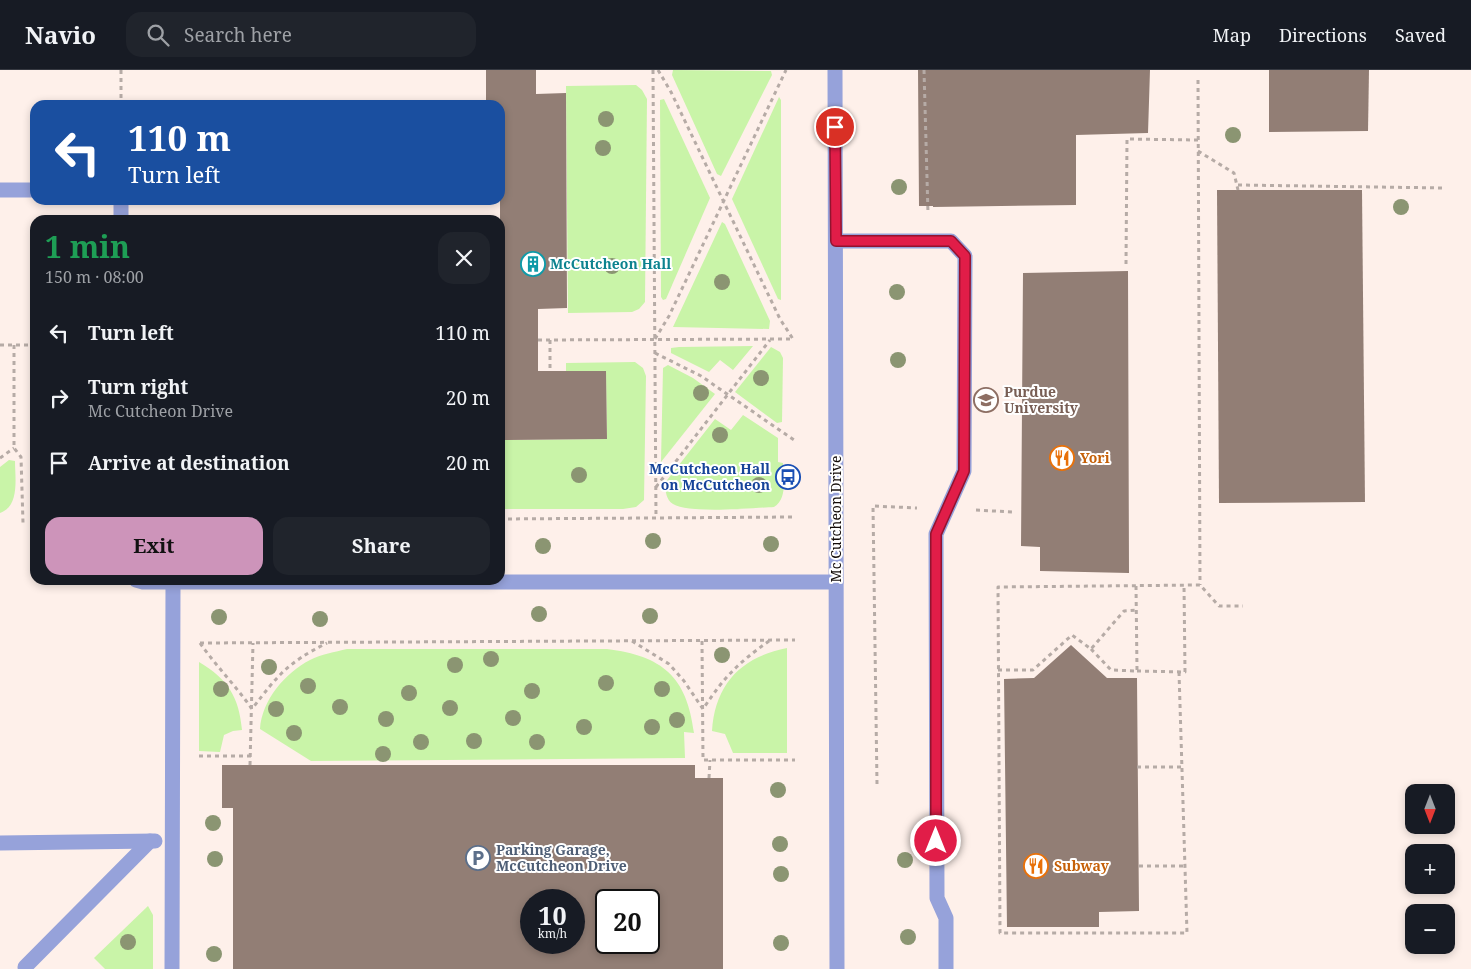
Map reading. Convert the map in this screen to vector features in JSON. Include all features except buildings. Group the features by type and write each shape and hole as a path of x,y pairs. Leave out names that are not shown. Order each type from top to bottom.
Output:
{"street":[{"name":"Mc Cutcheon Drive","path":"835,70 837,969"},
{"path":"0,190 30,190"},
{"path":"836,241 951,241 965,256 964,471 936,534 937,898 946,918 946,969"},
{"path":"505,582 836,582"},
{"path":"172,969 173,585"},
{"path":"25,967 150,841"},
{"path":"0,843 172,841"}],"path":[{"path":"121,70 121,100"},
{"path":"653,70 656,518"},
{"path":"538,340 793,339 780,319 671,92 658,70"},
{"path":"655,339 670,316 786,70"},
{"path":"920,214 930,214 924,70"},
{"path":"1198,80 1200,586 1219,606 1243,606"},
{"path":"1126,264 1127,138 1198,140"},
{"path":"1198,151 1234,173 1238,190"},
{"path":"1238,185 1444,188"},
{"path":"656,488 771,339"},
{"path":"550,340 550,371"},
{"path":"14,345 14,448 21,457 23,523"},
{"path":"0,346 30,345"},
{"path":"655,353 702,376 794,440"},
{"path":"0,458 14,448"},
{"path":"873,506 877,784"},
{"path":"505,519 794,517"},
{"path":"1136,586 1137,671"},
{"path":"998,670 1033,670 1072,635 1111,670 1185,672 1184,586"},
{"path":"1178,672 1187,933 1000,933 998,587 1200,586"},
{"path":"1090,650 1124,611 1137,610"},
{"path":"703,709 723,679 740,661 770,640"},
{"path":"173,643 795,640"},
{"path":"631,641 668,664 684,681 703,709"},
{"path":"702,641 703,760 795,760"},
{"path":"252,709 285,668 301,656 330,642"},
{"path":"200,643 214,664 237,688 252,709"},
{"path":"250,765 253,643"},
{"path":"172,756 251,756"},
{"path":"710,760 710,778"},
{"path":"1137,767 1182,767"},
{"path":"1139,866 1185,866"}],"green space":[{"path":"673,70 771,71 772,75 721,176 717,174 672,75"},
{"path":"636,85 642,90 647,99 645,302 639,309 632,312 568,313 566,86"},
{"path":"779,97 781,100 781,300 778,299 732,199"},
{"path":"664,99 710,198 666,299 663,300 661,297 660,100"},
{"path":"722,222 725,224 770,321 769,329 673,327"},
{"path":"753,346 733,370 720,360 709,372 671,353 671,348 679,347"},
{"path":"771,347 780,352 783,358 782,422 777,423 735,392"},
{"path":"635,362 643,368 646,376 644,500 636,507 623,509 505,509 505,440 607,439 606,371 566,371 566,363"},
{"path":"668,365 693,378 715,394 661,462 663,368"},
{"path":"743,415 778,438 778,462 783,463 784,481 783,493 778,503 774,507 706,510 681,507 673,504 669,500 664,484 715,419 731,430"},
{"path":"9,460 15,461 16,483 14,498 11,504 0,513 0,467"},
{"path":"787,648 787,753 733,753 725,734 712,731 714,714 725,686 733,675 756,658"},
{"path":"347,649 607,649 626,652 643,657 669,672 678,683 685,697 691,713 694,733 684,732 685,758 311,761 260,729 265,708 270,698 276,688 292,672 314,658"},
{"path":"199,662 225,682 235,698 238,708 242,730 224,735 220,752 199,751"},
{"path":"148,906 153,915 153,969 105,969 94,958"}],"place":[{"name":"McCutcheon Hall","path":"533,264"},
{"name":"Purdue University","path":"986,400"},
{"name":"Yori","path":"1062,458"},
{"name":"McCutcheon Hall on McCutcheon","path":"788,477"},
{"name":"Parking Garage, McCutcheon Drive","path":"478,858"},
{"name":"Subway","path":"1036,866"}],"route":[{"path":"835,127 836,241 951,241 965,256 964,471 936,534 936,841"}]}
